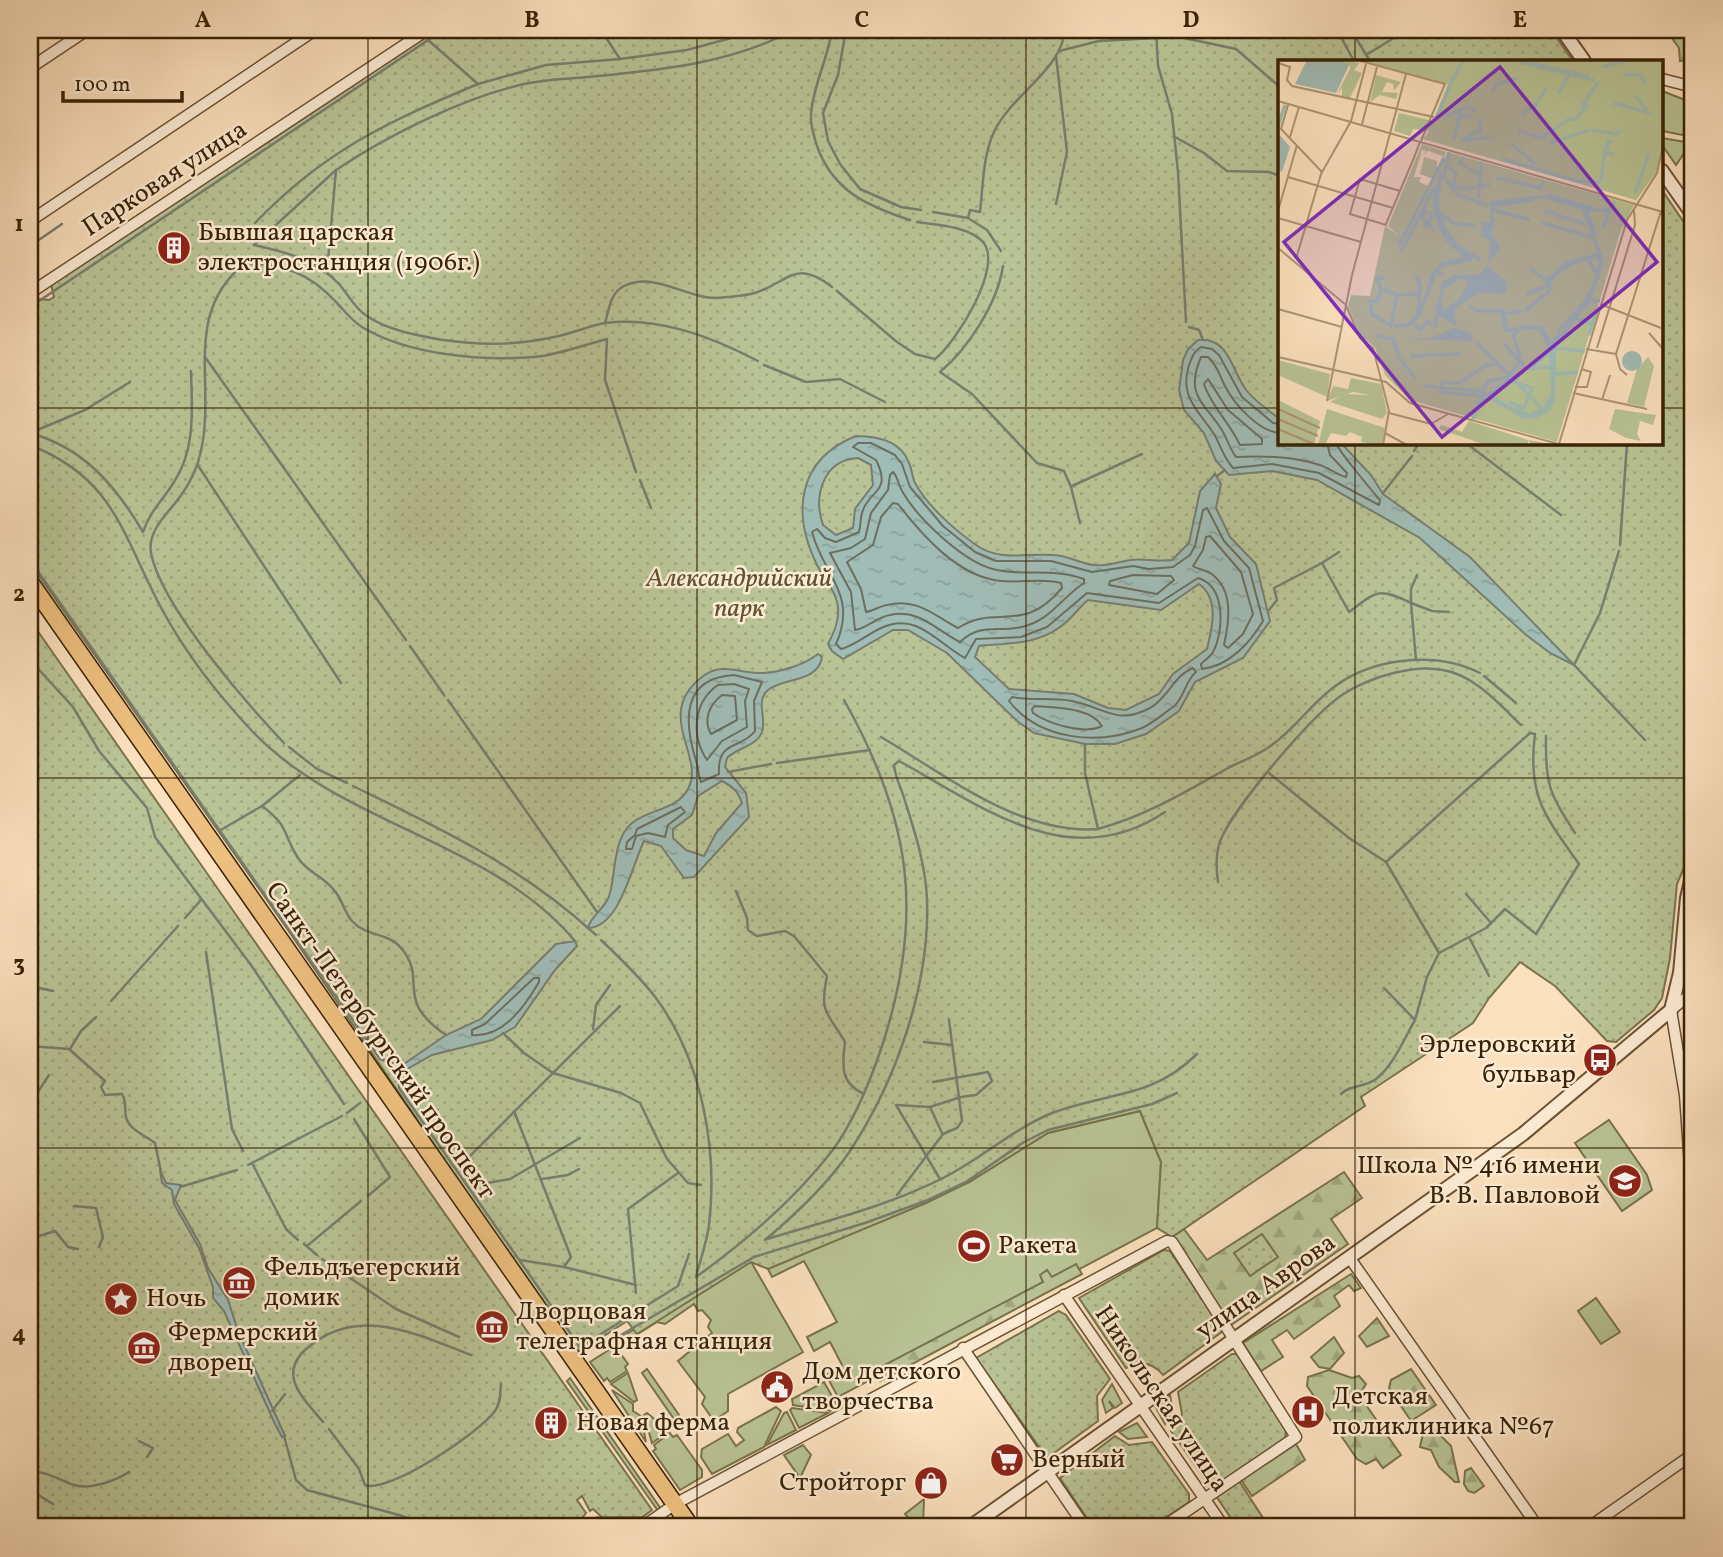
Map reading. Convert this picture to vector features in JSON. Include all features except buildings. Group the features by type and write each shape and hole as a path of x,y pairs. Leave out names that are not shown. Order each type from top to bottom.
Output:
{"main road":[{"name":"Санкт-Петербургский проспект","path":"30,582 671,1507 681,1527"},
{"name":"Санкт-Петербургский проспект","path":"30,596 671,1507 691,1527"}],"street":[{"path":"30,68 87,30"},
{"path":"30,221 315,30"},
{"name":"Парковая улица","path":"30,293 428,30"},
{"path":"1562,30 1583,60"},
{"path":"1664,80 1693,87"},
{"path":"1664,174 1693,215"},
{"path":"1681,198 1693,190"},
{"path":"1693,872 1671,1010 1685,1095 1693,1207"},
{"path":"1671,1010 1693,992"},
{"name":"улица Аврова","path":"970,1527 1523,1133 1671,1010"},
{"path":"588,1527 601,1523 648,1523 671,1507 963,1348 1161,1242 1172,1242 1296,1437 1163,1527"},
{"path":"1349,1256 1538,1527"},
{"name":"Никольская улица","path":"1064,1295 1224,1527"},
{"path":"963,1348 1085,1527"},
{"path":"1589,1527 1693,1454"}],"green space":[{"name":"Александрийский парк","path":"436,30 1551,30 1572,60 1278,60 1278,444 1664,444 1664,193 1693,236 1693,846 1677,884 1670,958 1662,998 1654,1010 1616,1042 1607,1041 1555,986 1520,962 1489,998 1473,1023 1361,1097 1365,1106 1172,1237 1157,1228 1161,1162 1140,1111 1048,1133 969,1182 926,1203 768,1269 751,1262 637,1334 627,1321 581,1351 575,1351 288,930 30,563 30,298 49,300 54,297 51,284"},
{"path":"1666,30 1693,30 1693,59 1680,61 1679,48"},
{"path":"1664,92 1693,103 1693,137 1664,131"},
{"path":"1664,138 1691,143 1676,165 1664,148"},
{"path":"30,620 652,1510 641,1518 605,1520 593,1509 590,1511 582,1496 577,1500 586,1513 583,1517 588,1525 583,1527 30,1527"},
{"name":"Ракета","path":"1140,1111 1161,1162 1157,1228 838,1397 826,1375 842,1365 830,1342 814,1351 807,1337 837,1322 804,1261 772,1277 768,1269 969,1182 1048,1133"},
{"path":"1609,1120 1647,1175 1652,1190 1622,1211 1575,1143"},
{"path":"1344,1172 1362,1198 1331,1219 1348,1244 1231,1325 1172,1237 1184,1229 1207,1260"},
{"path":"1262,1234 1278,1257 1250,1276 1234,1253"},
{"path":"1164,1250 1170,1251 1223,1331 1163,1375 1155,1367 1146,1364 1126,1368 1079,1298"},
{"path":"750,1260 803,1352 728,1394 728,1411 714,1421 702,1404 705,1397 678,1361 712,1333 708,1327 711,1320 702,1310 698,1311 694,1304 665,1324 657,1322 630,1339 626,1349 618,1339"},
{"path":"1076,1264 1082,1274 880,1381 875,1370 1043,1282 1040,1275 1047,1270 1052,1277"},
{"path":"1351,1274 1361,1288 1354,1291 1349,1285 1334,1296 1340,1306 1294,1339 1287,1330 1272,1340 1283,1357 1261,1371 1243,1343"},
{"path":"1596,1298 1620,1332 1601,1344 1578,1311"},
{"path":"1059,1311 1066,1315 1110,1379 1097,1396 1098,1421 1047,1458 976,1358"},
{"path":"1377,1318 1389,1336 1367,1347 1359,1336"},
{"path":"1334,1337 1344,1353 1330,1369 1319,1367 1311,1357"},
{"path":"615,1346 628,1364 625,1367 627,1371 610,1382 607,1378 604,1381 590,1362"},
{"path":"1232,1354 1237,1354 1286,1430 1285,1439 1212,1489 1171,1431 1182,1414 1178,1392"},
{"path":"647,1369 679,1415 674,1419 642,1373"},
{"path":"1411,1369 1436,1405 1411,1421 1389,1388 1391,1380"},
{"path":"1329,1370 1352,1378 1359,1376 1366,1384 1359,1395 1401,1455 1383,1468 1376,1459 1366,1464 1357,1459 1307,1386 1308,1377"},
{"path":"628,1373 637,1400 634,1402 611,1384"},
{"path":"570,1378 661,1509 658,1511 567,1381"},
{"path":"824,1382 837,1405 836,1408 831,1411 793,1405 792,1399"},
{"path":"1112,1384 1122,1403 1115,1408 1109,1401 1113,1408 1106,1413 1102,1400"},
{"path":"612,1390 633,1404 633,1411 641,1416 646,1442"},
{"path":"1170,1395 1173,1412 1165,1424 1155,1406 1162,1401 1164,1403 1163,1400"},
{"path":"776,1407 781,1411 764,1447 712,1474 701,1457 702,1449 728,1434 736,1446 744,1440 737,1432 738,1428"},
{"path":"792,1408 828,1413 799,1428 790,1410"},
{"path":"787,1412 796,1430 767,1445"},
{"path":"647,1413 669,1431 652,1443 644,1415"},
{"path":"1137,1423 1147,1437 1128,1439 1119,1432"},
{"path":"1424,1429 1435,1430 1451,1446 1459,1482 1455,1482 1439,1467 1431,1450 1420,1447"},
{"path":"670,1433 673,1437 677,1435 702,1470 702,1477 680,1490 653,1451 656,1449 654,1445"},
{"path":"1115,1436 1129,1445 1152,1442 1189,1494 1189,1502 1151,1527 1093,1527 1060,1478"},
{"path":"1296,1444 1305,1460 1252,1496 1241,1480"},
{"path":"803,1445 811,1455 800,1478 784,1455"},
{"path":"1471,1468 1484,1486 1474,1493 1468,1491 1464,1484 1465,1471"},
{"path":"1239,1481 1267,1524 1262,1527 1237,1527 1216,1496"},
{"path":"924,1499 923,1527 916,1527 905,1514"}],"water":[{"path":"1198,340 1217,344 1223,350 1247,391 1278,418 1278,444 1342,444 1371,475 1383,494 1470,557 1574,665 1550,653 1525,634 1420,538 1317,480 1272,471 1229,475 1216,461 1204,433 1184,410 1179,390 1183,360 1188,349"},
{"path":"856,436 872,437 894,445 905,456 915,483 927,501 979,547 997,554 1057,555 1098,565 1134,560 1172,560 1189,543 1200,491 1215,474 1221,484 1216,508 1230,537 1256,564 1270,621 1243,658 1195,682 1179,711 1146,734 1115,744 1085,744 1034,733 1017,721 947,653 908,630 893,630 843,659 832,651 828,644 837,622 837,602 809,545 803,507 805,489 811,473 822,458","holes":["858,458 871,465 873,485 855,509 853,528 836,535 823,525 820,492 829,472 836,465","1199,584 1210,598 1213,614 1207,649 1173,674 1159,694 1126,710 1108,708 1074,694 1009,689 975,657 979,646 1021,642 1051,633 1068,621 1088,600 1161,610"]},
{"path":"818,654 822,657 814,671 775,686 764,694 762,732 751,744 727,758 725,767 746,793 749,817 694,877 684,878 661,846 644,841 617,906 599,925 588,928 608,898 618,846 626,830 639,818 678,801 689,787 691,762 681,720 682,705 688,691 709,672 731,669 755,673 770,672 792,667","holes":["722,781 737,792 742,803 716,833 704,856 686,850 673,838 673,829 692,815 698,796"]},
{"path":"575,941 577,946 555,970 515,1027 492,1040 432,1055 402,1072 401,1066 446,1035 481,1019 556,944"},
{"path":"160,1170 166,1183 181,1185 175,1200 200,1244 208,1268 228,1300 238,1331 285,1436 282,1437 275,1424 224,1311 213,1298 213,1287 199,1248 174,1204 172,1190 162,1183"}],"waterway":[{"path":"30,307 443,30"},
{"path":"478,84 546,65 620,59 601,30"},
{"path":"620,59 687,50 760,30"},
{"path":"336,170 427,119 501,90 540,81 694,64 745,51 794,30"},
{"path":"832,30 812,104 811,122 817,146 832,175 853,195 910,220"},
{"path":"846,30 838,75 823,113 828,141 840,164 860,189 901,207 921,210"},
{"path":"933,212 968,218 970,210 980,212 986,161 994,132 1012,106 1055,58 1065,30"},
{"path":"1156,30 1158,66 1172,114 1178,172 1186,322"},
{"path":"1156,32 1189,39 1183,30"},
{"path":"1272,30 1323,31"},
{"path":"1337,30 1353,60"},
{"path":"1351,30 1369,60"},
{"path":"1366,55 1407,30"},
{"path":"1059,51 1099,41 1156,38"},
{"path":"1189,39 1236,49 1278,85"},
{"path":"255,223 306,176 332,157 386,126 478,84 428,40"},
{"path":"1056,56 1067,152 1056,204"},
{"path":"1175,137 1204,153 1227,171 1269,172 1278,175"},
{"path":"254,245 336,170 327,272"},
{"path":"968,218 987,230 1001,251"},
{"path":"837,291 897,342 915,354 935,359 954,337 975,304 983,285 988,253 983,242 969,233 952,227 917,222"},
{"path":"30,246 62,224"},
{"path":"254,245 288,254 320,268 339,284 367,316 393,329 414,334 456,342 513,343 560,336 605,323 645,323 684,330 758,361"},
{"path":"284,743 228,680 188,626 158,575 151,553 152,536 185,489 200,457 205,425 207,327 214,304 226,283 245,263 271,265 305,277 325,291 362,327 401,344 423,350 468,357 534,357 607,339 605,380 636,472"},
{"path":"1003,266 995,295 980,324 961,351 940,372 972,394 1037,463 1064,471 1080,523"},
{"path":"605,323 611,302 619,289 636,282 659,283 718,298 755,293 800,273 819,278 832,287"},
{"path":"1189,327 1199,330 1203,340"},
{"path":"205,357 406,640"},
{"path":"764,365 806,382 840,379 885,402"},
{"path":"30,433 66,448 96,471 121,499 143,532 174,482 186,456 191,428 191,371"},
{"path":"30,433 85,410 130,382"},
{"path":"1414,451 1418,444"},
{"path":"1467,444 1561,515"},
{"path":"1620,545 1627,444"},
{"path":"30,445 59,459 82,475 100,494 127,536 150,586 183,644 216,690 253,732 289,764 329,790 501,879 540,907 575,941"},
{"path":"1072,486 1142,454"},
{"path":"1383,493 1412,456"},
{"path":"197,464 341,683"},
{"path":"1217,476 1225,470"},
{"path":"640,480 651,508"},
{"path":"1619,551 1600,613 1574,665 1645,740"},
{"path":"1322,563 1339,552"},
{"path":"30,560 380,1059 401,1066"},
{"path":"1269,610 1277,600 1274,588 1322,563 1349,612 1366,599 1384,593 1411,603 1416,660"},
{"path":"1417,575 1411,589 1411,603 1432,611 1449,612"},
{"path":"410,646 444,695"},
{"path":"30,660 73,707 99,751 147,808 155,837 251,965 344,1104"},
{"path":"1098,829 1149,810 1261,752 1283,736 1329,691 1363,671 1402,661 1422,660 1442,661 1480,673"},
{"path":"1218,882 1216,860 1219,844 1242,805 1315,719 1331,703 1355,687 1406,670 1443,670 1476,684 1521,725"},
{"path":"1484,676 1516,703"},
{"path":"448,700 597,912"},
{"path":"696,1277 769,1218 818,1169 832,1151 848,1127 867,1087 895,998 904,953 907,910 897,827 867,744 844,700"},
{"path":"1384,988 1415,1020 1427,977 1439,953 1486,928 1505,909 1536,934 1579,864 1548,818 1536,790 1533,755 1535,734 1530,733 1386,862"},
{"path":"1546,736 1546,766 1550,788 1575,833"},
{"path":"881,737 985,800 1012,813 1069,828 1098,829 1085,773"},
{"path":"1085,744 1085,771"},
{"path":"289,747 317,769 347,783"},
{"path":"777,763 870,750"},
{"path":"765,1240 831,1176 867,1124 895,1063 916,998 923,965 926,888 916,837 894,765 899,761 995,814 1028,828 1061,836 1095,838 1130,830 1165,812"},
{"path":"728,772 771,764"},
{"path":"1269,773 1349,838 1386,862 1439,953"},
{"path":"262,806 300,775"},
{"path":"353,786 450,834 510,869 596,935"},
{"path":"219,831 262,806 271,813 281,825 298,858 333,889 352,921 364,930 391,940 402,949 409,960 420,1011 446,1035"},
{"path":"736,891 747,918 748,930 757,936 785,931 794,936 827,976 825,1006 845,1042 844,1073 850,1085 864,1094"},
{"path":"1466,894 1491,923"},
{"path":"185,918 201,900"},
{"path":"111,1001 178,926"},
{"path":"1470,939 1489,976"},
{"path":"601,940 656,998 685,1049 695,1077 703,1107 711,1166 708,1231 696,1277"},
{"path":"206,952 232,1129 243,1151"},
{"path":"593,1029 596,1005 610,985"},
{"path":"30,986 53,991"},
{"path":"458,1168 620,1006"},
{"path":"70,1049 81,1031 96,1017"},
{"path":"897,1195 943,1134 957,1128 962,1121 949,1020"},
{"path":"1341,1094 1371,1082 1382,1074 1415,1020"},
{"path":"503,1033 524,1053 553,1073 621,1093 640,1103 667,1159 688,1183 701,1185"},
{"path":"924,1042 952,1045"},
{"path":"30,1046 69,1049 105,1081 101,1087 105,1095 122,1094 127,1121 155,1143 161,1172"},
{"path":"767,1239 856,1212 922,1188 1052,1113 1146,1087 1180,1069 1197,1054"},
{"path":"401,1070 399,1088 580,1347 678,1286 689,1254"},
{"path":"933,1082 988,1072 992,1081 976,1095 930,1107 896,1105 940,1179"},
{"path":"30,1104 49,1075"},
{"path":"621,1335 754,1257 865,1223 928,1200 966,1182 1024,1142 1048,1130 1152,1104 1177,1093"},
{"path":"347,1113 360,1103"},
{"path":"930,1107 942,1133"},
{"path":"514,1111 571,1257 564,1267 520,1260"},
{"path":"248,1165 342,1116"},
{"path":"354,1119 390,1177 368,1196"},
{"path":"487,1183 510,1179 580,1138"},
{"path":"252,1163 286,1229 298,1240"},
{"path":"542,1179 568,1175 579,1169"},
{"path":"180,1187 237,1170"},
{"path":"636,1293 628,1209 678,1173"},
{"path":"307,1246 361,1201"},
{"path":"74,1206 96,1208 103,1237 99,1247"},
{"path":"30,1239 55,1231 68,1247 78,1249"},
{"path":"304,1244 317,1255"},
{"path":"322,1259 396,1309 459,1337"},
{"path":"564,1267 636,1285"},
{"path":"323,1422 297,1388 293,1369 305,1350 325,1336 345,1328 365,1325 386,1327 408,1332 471,1355"},
{"path":"329,1429 359,1469 365,1485 377,1485 413,1471 472,1433 497,1408 501,1384"},
{"path":"272,1411 285,1394"},
{"path":"284,1436 296,1480 307,1490 433,1527"},
{"path":"139,1441 153,1448 147,1457"},
{"path":"30,1471 80,1486 110,1481 129,1472"},
{"path":"30,1490 53,1504"},
{"path":"181,1527 188,1523"}],"place":[{"name":"Бывшая царская электростанция (1906г.)","path":"174,248"},
{"name":"Эрлеровский бульвар","path":"1600,1060"},
{"name":"Школа № 416 имени В. В. Павловой","path":"1625,1181"},
{"name":"Ракета","path":"974,1246"},
{"name":"Фельдъегерский домик","path":"239,1283"},
{"name":"Ночь","path":"121,1299"},
{"name":"Дворцовая телеграфная станция","path":"492,1327"},
{"name":"Фермерский дворец","path":"144,1348"},
{"name":"Дом детского творчества","path":"777,1387"},
{"name":"Детская поликлиника №67","path":"1308,1412"},
{"name":"Новая ферма","path":"551,1423"},
{"name":"Верный","path":"1007,1460"},
{"name":"Стройторг","path":"931,1483"}]}
